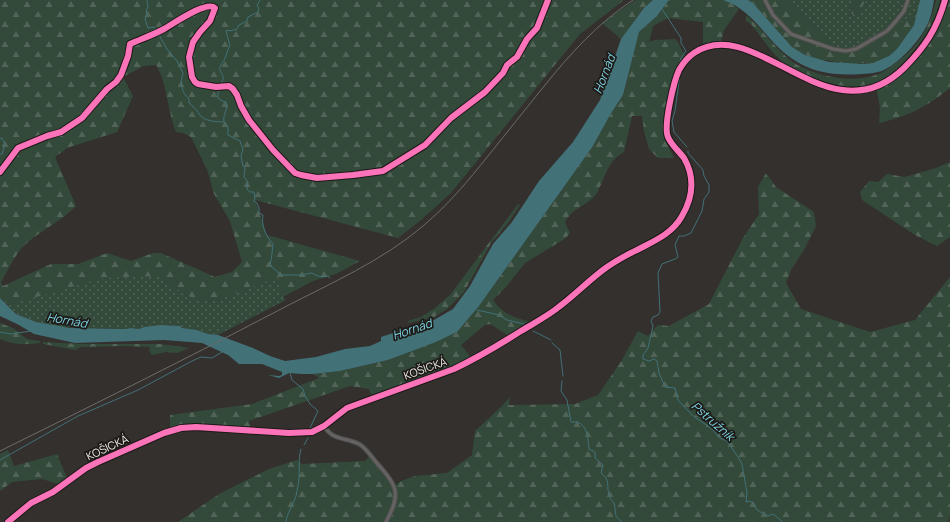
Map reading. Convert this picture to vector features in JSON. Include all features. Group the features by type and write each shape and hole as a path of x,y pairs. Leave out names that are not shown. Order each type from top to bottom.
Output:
{"street":[{"path":"765,0 773,15 791,34 833,49 846,51 856,49 887,31 904,11 908,0"},
{"name":"KOŠICKÁ","path":"8,522 31,503 53,492 86,468 164,433 181,428 196,427 289,433 310,432 324,426 347,408 469,361 559,307 605,268 662,237 673,229 682,216 691,194 692,181 684,158 666,135 668,112 679,71 686,60 695,52 710,46 725,45 739,47 802,77 828,87 852,91 862,90 876,87 894,77 922,47 938,22 945,0"},
{"path":"324,426 332,435 339,439 360,445 384,471 392,483 396,491 396,499 394,508 386,522"}],"green space":[{"path":"0,0 624,0 580,34 451,193 398,238 255,200 267,235 360,261 336,274 313,281 283,297 278,277 228,295 222,299 201,301 185,295 159,276 8,305 0,298","holes":["156,65 160,73 176,132 183,133 191,137 207,169 214,194 230,221 242,262 232,272 215,277 161,253 153,253 131,261 107,253 78,264 51,264 3,286 1,283 6,272 24,246 76,206 55,157 67,148 117,132 133,96 123,77 144,66"]},
{"path":"635,0 653,0 644,8 621,39 602,23"},
{"path":"723,0 739,9 724,30 721,42 703,48 703,22 668,18 653,26 649,42 655,40 675,39 685,56 685,64 671,99 665,123 664,138 674,158 658,158 649,149 642,116 632,116 624,152 613,160 595,196 572,213 565,222 570,233 566,238 525,263 506,287 493,300 501,309 511,316 535,323 512,338 490,324 485,325 461,345 473,360 373,398 369,389 350,386 249,421 251,429 224,428 174,431 170,428 170,415 252,404 319,378 313,374 340,371 388,360 436,342 457,332 479,306 593,146 623,95 639,32 657,16 668,1"},
{"path":"748,0 787,0 788,3 815,27 835,51 906,14 917,14 914,25 897,49 889,56 873,63 847,64 805,55 792,47 753,3"},
{"path":"787,0 855,0 850,11 854,17 867,0 920,0 917,14 907,18 868,46 835,51 815,27 788,3"},
{"path":"855,0 867,0 854,17 850,11"},
{"path":"936,0 940,0 932,23 921,42 910,55 901,65 883,79 864,85 842,86 810,77 792,69 780,60 751,24 746,21 746,15 782,53 805,69 836,78 847,79 868,77 882,73 900,60 915,46 926,29"},
{"path":"945,0 950,0 950,88 917,110 879,123 880,108 876,87 894,77 930,36"},
{"path":"950,162 950,237 937,246 915,235 862,200 860,192 869,181 878,182 887,174 905,177 936,168"},
{"path":"766,173 776,187 814,212 816,226 805,248 791,270 786,283 801,309 870,332 915,320 950,277 950,516 948,522 178,522 219,494 269,469 297,460 302,464 365,461 370,455 395,485 415,476 447,473 472,455 475,431 510,397 509,405 575,404 598,395 622,360 638,331 648,336 658,325 669,326 709,304 743,238 759,214 758,187"},
{"path":"518,204 520,205 509,222 491,243 464,292 447,309 434,317 409,323 408,321 421,317 435,308 450,295"},
{"path":"159,276 185,295 201,301 222,299 228,295 278,277 283,297 286,300 218,335 172,325 144,327 139,329 70,328 55,326 41,323 17,314 8,305 103,278"},
{"path":"0,323 13,328 27,339 40,341 40,343 20,344 0,339"},
{"path":"43,342 81,344 161,344 189,348 177,353 166,352 152,355 149,351 150,347 81,347 75,350 43,344"},
{"path":"8,450 14,466 57,454 66,476 70,478 62,485 42,479 12,482 0,491 0,454"}],"water":[{"name":"Hornád","path":"653,0 671,0 668,1 657,16 639,32 623,95 593,146 479,306 457,332 436,342 388,360 340,371 313,374 289,373 279,378 268,375 279,376 282,375 282,372 262,364 239,364 228,355 202,343 164,340 75,343 34,334 0,316 0,298 16,314 36,322 70,328 139,329 162,325 180,326 182,328 218,335 285,361 316,357 345,349 370,346 381,341 381,337 434,320 453,309 470,286 493,244 512,222 539,181 573,142 600,100 621,39 644,8"},
{"path":"723,0 748,0 753,3 792,47 805,55 829,62 863,64 873,63 889,56 897,49 914,25 920,0 934,0 931,16 927,25 917,41 904,56 882,71 869,74 852,75 824,72 799,63 782,51 752,18 734,5"}],"waterway":[{"path":"147,0 148,7 145,19 148,28 154,27 155,31"},
{"path":"224,121 227,105 226,102 218,98 218,95 223,78 220,67 230,46 226,31 237,29 239,25 247,21 248,17 258,12 259,9 257,5 260,0"},
{"name":"Pstružník","path":"662,9 681,38 681,43 686,51 681,58 678,69"},
{"path":"156,34 159,35 167,49 177,61 183,73 182,87 184,93 189,99 189,103 204,119 224,122 228,127 228,135 240,141 243,149 241,156 243,166 245,167 244,177 248,182 247,189 250,192 254,192 254,201 257,203 259,213 263,215 265,231 273,244 270,265 281,275 301,275 312,273 324,277 328,276 330,278"},
{"name":"Pstružník","path":"680,74 675,111 672,121 674,132 687,147"},
{"path":"0,139 2,138 5,144 2,154 0,154"},
{"name":"Pstružník","path":"688,151 688,153 703,170 704,176 709,185 709,192 704,199 702,211 691,233 684,236 679,236 675,245 678,257 662,264 658,273 660,312 658,315 653,317 651,321 653,326 648,348 643,355 643,359 649,361 654,359 657,361 659,373 665,387 675,388 678,400 692,415 712,429 720,438 727,441 742,464 747,493 746,502 749,501 753,503 757,510 768,516 773,514 783,522"},
{"path":"477,310 499,315 507,320 524,324"},
{"path":"0,332 11,334 31,331"},
{"path":"533,331 551,340"},
{"path":"552,343 560,350 563,376"},
{"path":"0,460 78,416 138,390 192,361 201,357 212,358 222,352"},
{"path":"290,373 292,380 303,389 310,404 318,411 310,428"},
{"path":"562,381 561,391 567,400 571,422 577,422 585,429 588,437 589,449 595,452 595,458 603,465 601,473 606,478 609,496 614,503 616,515 622,522"},
{"path":"304,445 308,438"},
{"path":"286,522 296,496 299,482 301,449"}],"railway":[{"path":"0,451 338,280 373,261 407,239 441,210 575,50 608,18 633,0"}],"cycle path":[{"path":"0,172 18,148 61,132 82,118 121,75 128,56 130,44 160,31 198,10 211,6 215,8 210,21 193,42 189,57 192,77 195,82 198,84 216,87 229,86 233,89 249,120 273,150 295,173 317,178 383,171 425,145 451,118 485,92 503,73 507,65 517,57 527,39 537,28 548,0"},
{"path":"8,522 31,503 53,492 86,468 164,433 181,428 196,427 289,433 312,432 324,426 347,408 454,369 480,356 551,313 607,267 662,236 673,228 678,222 686,209 690,194 691,180 688,165 669,140 667,123 672,93 679,70 694,53 718,45 742,48 821,85 848,91 876,87 904,68 918,53 934,29 945,0"}]}
